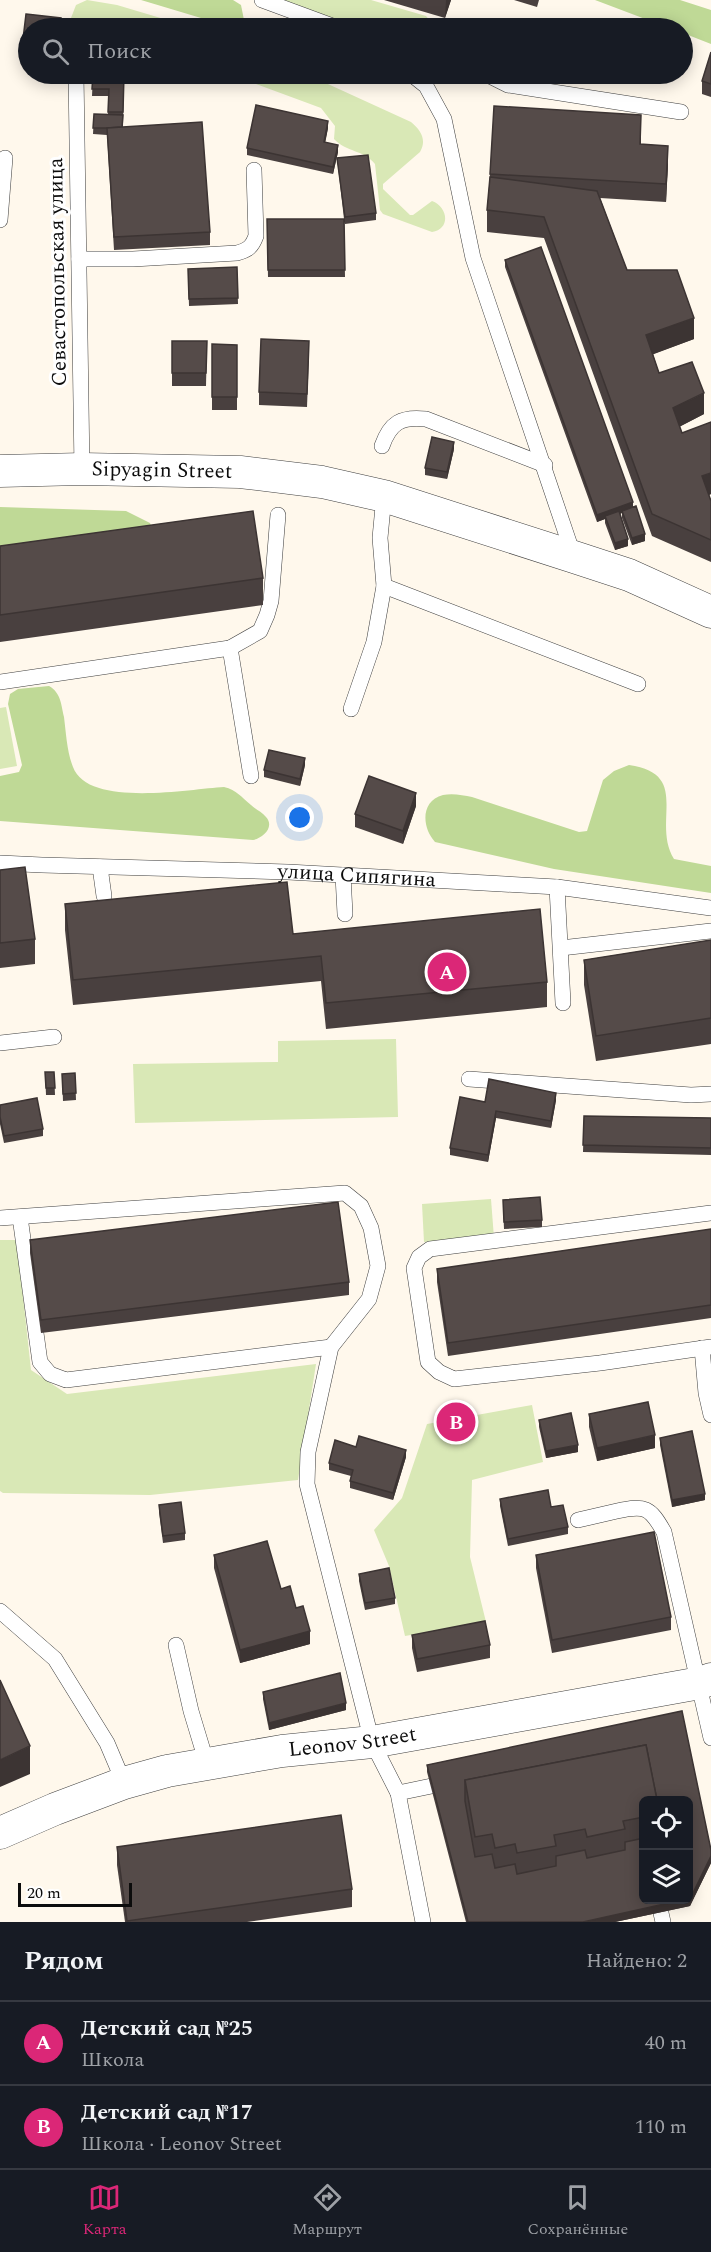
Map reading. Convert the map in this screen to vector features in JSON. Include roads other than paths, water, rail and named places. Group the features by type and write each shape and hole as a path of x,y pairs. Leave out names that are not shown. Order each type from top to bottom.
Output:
{"street":[{"name":"Sipyagin Street","path":"0,471 82,469 240,472 287,477 384,496"},
{"path":"384,496 629,575 711,612"},
{"name":"Leonov Street","path":"0,1833 124,1783 167,1771 282,1751 372,1742 705,1681"}],"lane":[{"path":"262,0 311,18"},
{"name":"Севастопольская улица","path":"76,84 82,469"},
{"path":"423,84 444,119 472,258 574,556"},
{"path":"506,84 681,112"},
{"path":"0,220 5,158"},
{"path":"79,259 133,259 237,253 247,250 252,246 256,236 254,170"},
{"path":"382,446 387,430 400,421 414,418 426,419 544,465"},
{"path":"351,709 374,642 384,586 380,531 384,496"},
{"path":"0,682 231,648 260,631 271,601 278,515"},
{"path":"384,586 638,684"},
{"path":"231,648 251,776"},
{"name":"улица Сипягина","path":"0,862 343,875 556,887 711,908"},
{"path":"100,867 104,896"},
{"path":"343,875 345,914"},
{"path":"556,887 563,1003"},
{"path":"561,948 711,931"},
{"path":"0,1042 54,1037"},
{"path":"469,1079 691,1095 711,1094"},
{"path":"0,1218 345,1193 361,1206 371,1227 378,1266 369,1299 331,1347 308,1452 307,1485 372,1742 398,1793 423,1922"},
{"path":"711,1213 430,1249 419,1257 414,1268 428,1362 439,1372 454,1379 600,1363 706,1348 706,1393 711,1415"},
{"path":"20,1217 40,1362 51,1374 58,1377 66,1380 331,1347"},
{"path":"578,1520 637,1506 653,1514 659,1522 664,1532 705,1681 711,1738"},
{"path":"0,1611 55,1659 107,1743 124,1783"},
{"path":"176,1646 207,1764"},
{"path":"398,1793 466,1779"},
{"path":"445,1783 449,1799"}],"place":[{"name":"Детский сад №25","path":"447,972"},
{"name":"Детский сад №17","path":"456,1422"}]}
